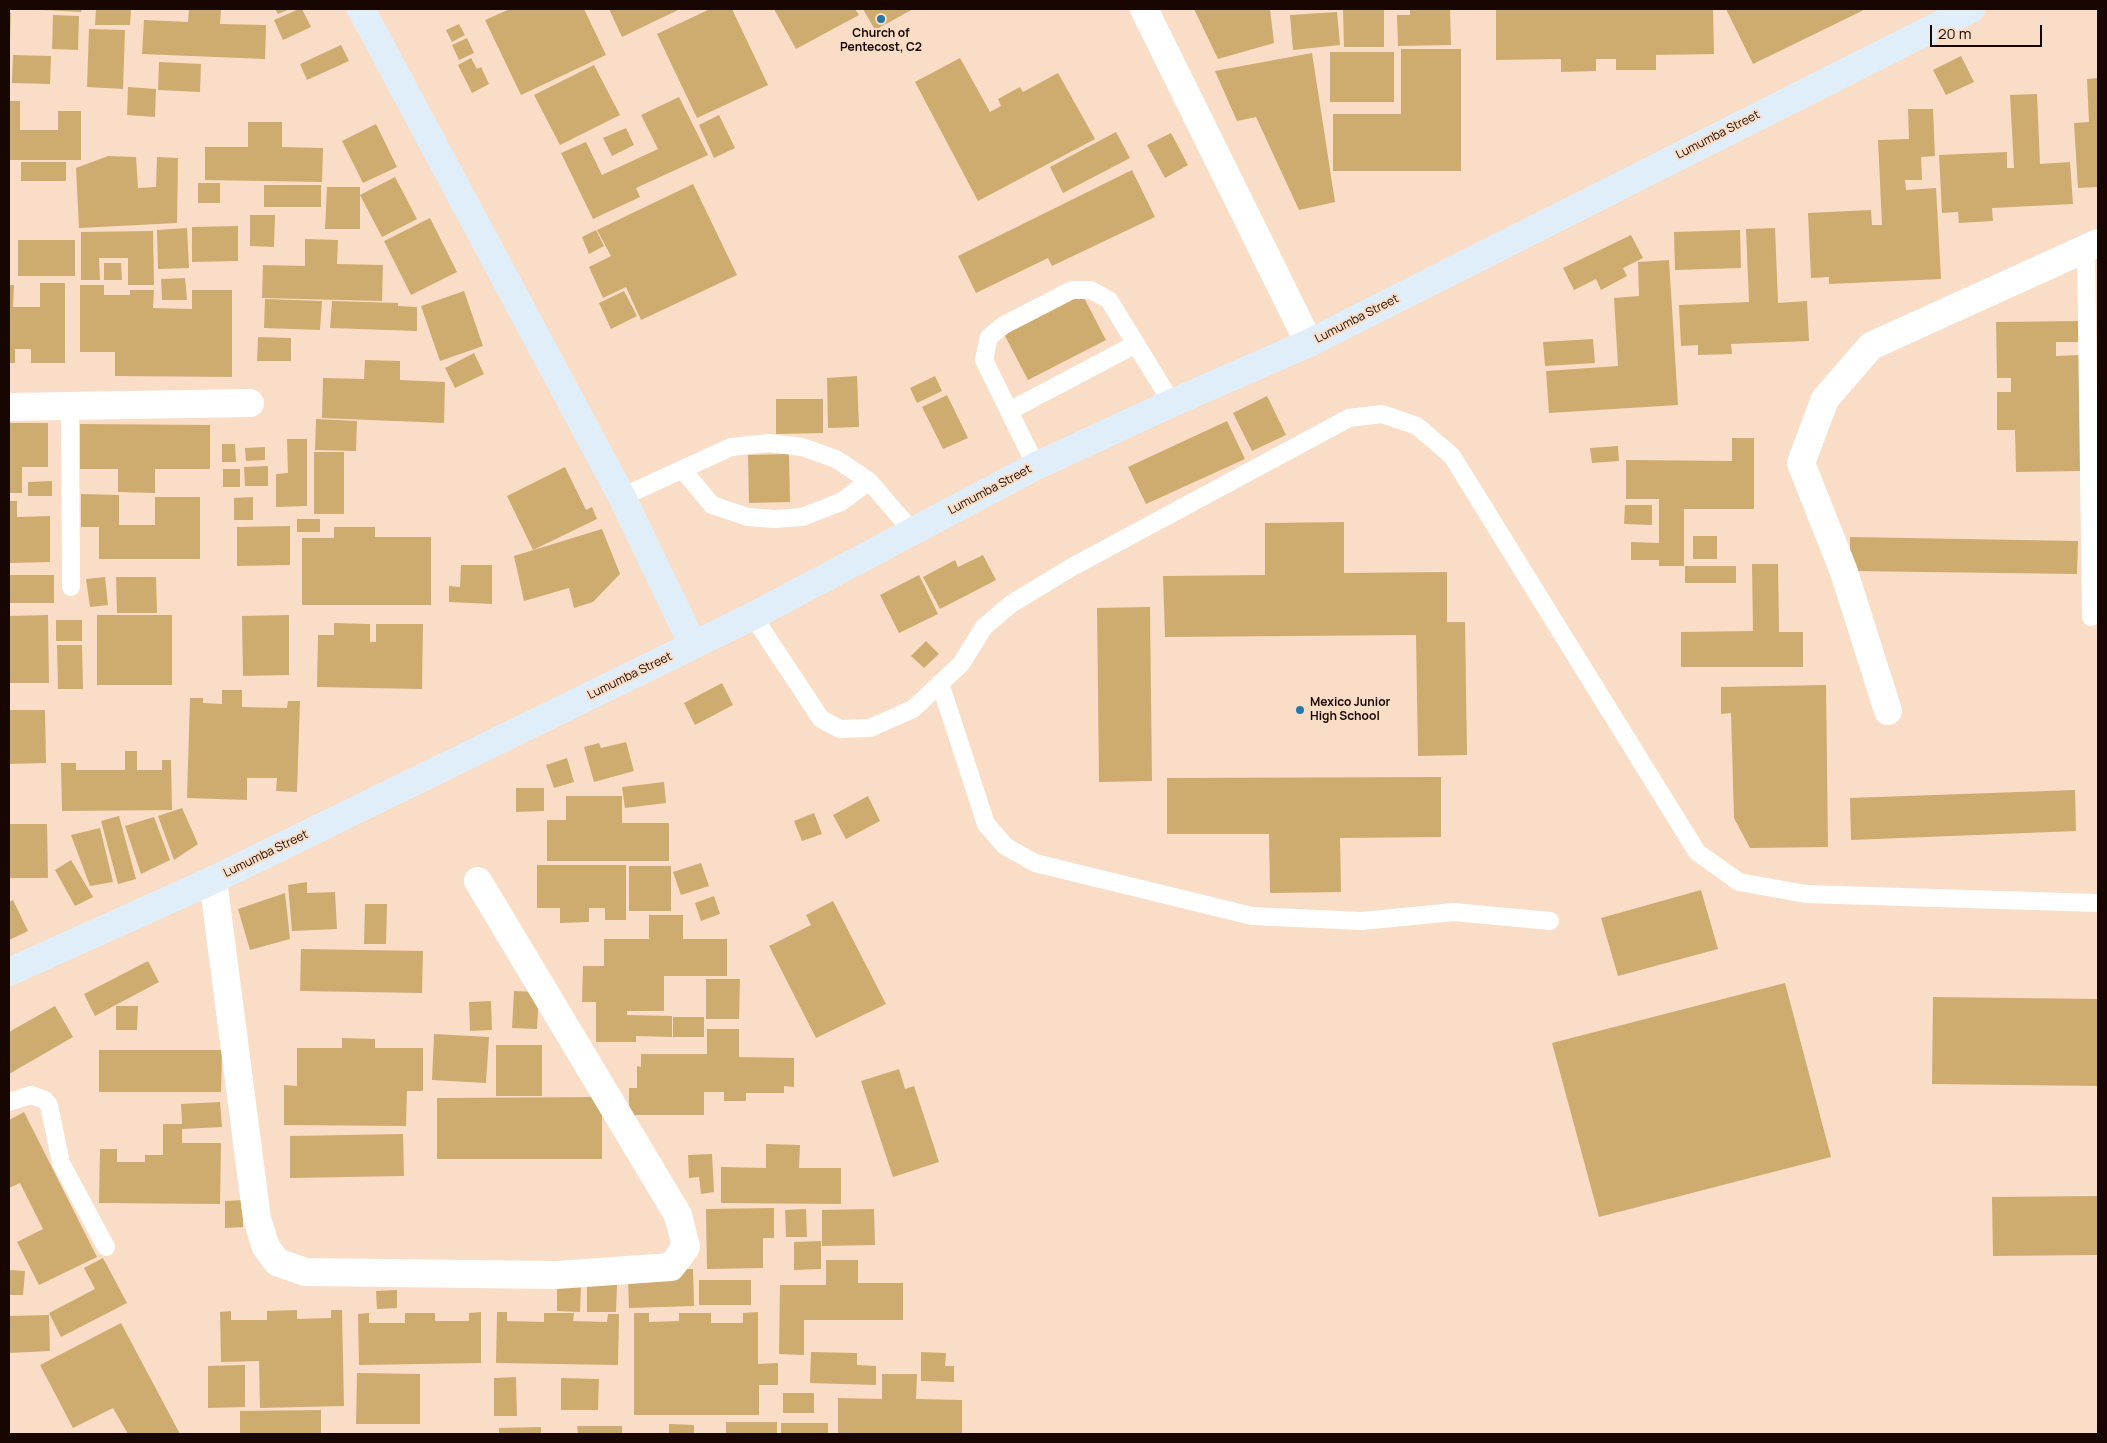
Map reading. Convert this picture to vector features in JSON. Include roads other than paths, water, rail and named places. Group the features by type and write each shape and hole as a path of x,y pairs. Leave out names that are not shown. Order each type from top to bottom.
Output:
{"main road":[{"path":"361,9 622,497 693,645"},
{"name":"Lumumba Street","path":"9,972 213,880 753,616 1036,466 1172,402 1308,343 1971,9"}],"street":[{"path":"1144,9 1308,343"},
{"path":"1888,711 1844,572 1801,463 1824,399 1871,346 2092,246"},
{"path":"9,407 250,402"},
{"path":"213,880 257,1219 266,1247 277,1262 305,1272 556,1275 671,1266 686,1247 678,1215 478,881"}],"lane":[{"path":"2091,617 2092,246"},
{"path":"1036,466 984,360 989,337 1004,325 1072,290 1091,290 1109,300 1172,402"},
{"path":"1009,411 1136,344"},
{"path":"70,405 72,587"},
{"path":"753,616 821,719 840,729 870,728 913,709 962,664 984,627 1026,595 1072,567 1349,418 1382,414 1417,426 1452,456 1697,852 1739,882 1806,894 2098,903"},
{"path":"622,497 731,447 770,443 802,448 836,459 869,481 912,531"},
{"path":"682,469 712,505 748,517 774,519 802,517 841,502 869,481"},
{"path":"940,684 986,824 1005,846 1035,863 1252,916 1362,921 1454,912 1550,921"},
{"path":"9,1102 31,1096 45,1100 49,1105 61,1163 106,1247"}],"place":[{"name":"Church of Pentecost, C2","path":"881,19"},
{"name":"Mexico Junior High School","path":"1300,710"}]}
